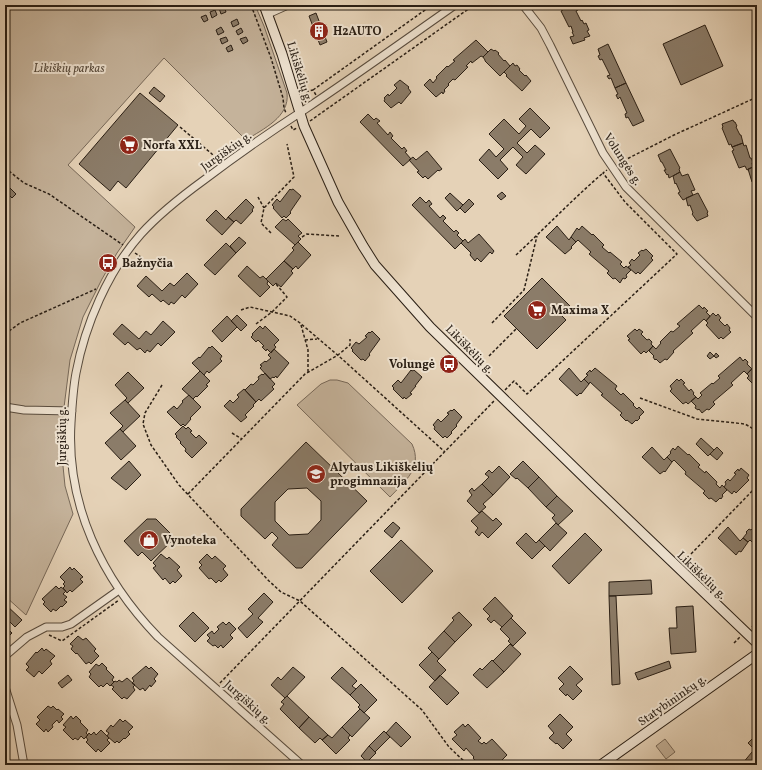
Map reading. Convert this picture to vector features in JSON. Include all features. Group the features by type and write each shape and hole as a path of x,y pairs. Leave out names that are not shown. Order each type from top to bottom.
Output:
{"street":[{"name":"Likiškėlių g.","path":"264,5 282,54 304,126 338,202 359,241 375,265 430,327 757,643"},
{"path":"268,14 288,5"},
{"name":"Jurgiškių g.","path":"302,765 158,637 140,619 119,590 94,544 78,504 74,484 70,432 75,375 81,351 94,313 108,284 140,235 165,210 220,168 455,5"},
{"name":"Volungės g.","path":"523,5 541,28 596,139 612,167 626,187 757,318"},
{"path":"5,407 24,410 72,412"},
{"path":"5,659 6,656 27,637 46,627 62,627 71,624 119,590"},
{"name":"Statybininkų g.","path":"601,765 757,654"},
{"path":"5,687 17,725 24,765"}],"path":[{"path":"251,5 271,58 284,105"},
{"path":"283,98 313,90 432,5"},
{"path":"313,90 327,109 474,5"},
{"path":"516,255 584,189 612,167 630,156 757,97"},
{"path":"180,127 212,154 220,168"},
{"path":"271,233 261,223 264,208 294,178 286,144"},
{"path":"5,168 24,184 49,194 141,257"},
{"path":"216,688 514,381 527,394 677,254 625,202 603,173"},
{"path":"258,197 264,208"},
{"path":"302,237 307,234 339,236"},
{"path":"492,323 524,290 537,236"},
{"path":"5,334 20,323 108,284"},
{"path":"256,324 272,312 287,296 276,284"},
{"path":"241,310 250,307 290,316 338,355 445,452"},
{"path":"300,323 308,350 308,372"},
{"path":"489,356 516,329"},
{"path":"305,340 319,339"},
{"path":"188,494 308,372 338,355 350,345 350,339"},
{"path":"162,384 145,413 143,424 151,445 167,470 269,581 281,592 300,600 422,710 449,748 468,765"},
{"path":"640,398 697,419 746,424 757,431"},
{"path":"232,433 242,439"},
{"path":"691,554 757,486"}],"green space":[{"name":"Likiškių parkas","path":"5,5 255,5 264,26 287,93 287,101 280,116 267,127 246,140 164,58 68,165 135,227 117,253 83,317 70,360 62,423 62,456 65,486 73,514 26,615 5,596"},
{"path":"330,380 348,383 412,444 415,453 414,467 411,474 390,497 297,405 321,384"},
{"path":"665,739 675,752 666,759 656,746"}],"building":[{"path":"361,5 370,5 364,9"},
{"path":"560,5 575,5 581,21 582,20 584,24 586,23 589,30 587,31 590,36 584,38 585,40 573,44 570,37 574,36 571,26 569,27 561,11 563,10"},
{"path":"224,6 226,12 221,14 219,8"},
{"path":"215,10 217,15 212,18 210,12"},
{"name":"H2AUTO","path":"316,13 327,42 320,45 309,16"},
{"path":"206,15 208,20 204,22 201,17"},
{"path":"237,19 239,24 233,27 231,22"},
{"path":"705,25 723,66 681,85 663,44"},
{"path":"221,27 224,32 218,35 216,30"},
{"path":"241,28 243,32 238,35 236,31"},
{"path":"226,37 228,41 222,44 220,39"},
{"path":"246,37 248,41 243,44 240,39"},
{"path":"476,40 488,52 483,57 481,56 472,63 471,61 466,66 468,67 455,80 453,79 448,84 449,85 444,90 445,91 443,94 442,92 436,97 424,85 430,79 433,83 437,78 436,77 447,66 448,67 455,61 453,60"},
{"path":"608,44 626,83 615,88 611,78 609,79 607,76 610,75 602,59 600,60 598,56 600,55 598,49"},
{"path":"231,45 233,50 228,52 226,48"},
{"path":"491,49 499,53 498,54 510,66 500,76 483,57"},
{"path":"513,63 515,66 517,65 520,69 519,70 531,81 522,91 506,76 507,75 504,72"},
{"path":"400,80 409,87 408,88 411,92 401,104 399,102 391,108 384,101 384,98 388,94 389,96 397,88 394,85"},
{"path":"626,83 644,121 633,126 628,117 626,118 625,114 627,113 620,97 618,99 616,95 618,94 615,88"},
{"path":"154,87 165,96 160,102 149,93"},
{"name":"Norfa XXL","path":"140,93 178,125 126,188 118,181 110,191 79,164"},
{"path":"530,108 550,128 540,138 531,129 517,143 527,153 535,145 545,154 526,174 516,165 523,157 513,147 500,160 508,169 498,179 479,160 489,149 496,157 504,149 489,134 504,119 519,134 526,126 519,119"},
{"path":"368,114 374,120 376,118 380,121 377,123 388,135 390,132 393,136 391,138 402,149 404,147 407,151 405,152 411,159 403,166 360,122"},
{"path":"733,120 741,135 743,143 732,147 731,144 729,145 722,128 722,124"},
{"path":"743,143 744,146 746,145 750,158 753,162 753,167 747,170 745,166 739,168 732,151 734,150 732,147"},
{"path":"670,149 680,168 680,172 669,178 658,155"},
{"path":"427,151 442,169 439,171 438,170 428,179 425,176 423,178 417,172 419,171 409,160 413,157 416,160"},
{"path":"755,166 757,170 757,185 755,185 754,181 752,182 748,169"},
{"path":"680,172 682,176 688,174 695,190 691,191 693,195 683,200 678,193 680,192 676,183 675,184 673,176"},
{"path":"5,183 16,194 12,198 10,196 5,201"},
{"path":"290,189 293,189 301,196 290,212 291,213 286,218 284,216 282,218 272,205 277,199 280,202"},
{"path":"502,192 506,196 501,200 497,196"},
{"path":"450,193 463,205 457,211 445,198"},
{"path":"698,193 708,212 708,216 697,221 692,214 690,205 688,206 686,198"},
{"path":"420,197 426,203 429,200 432,204 429,206 440,218 443,215 446,218 443,221 454,232 456,230 459,233 457,235 463,241 455,249 412,205"},
{"path":"246,199 254,207 252,210 253,211 241,224 236,220 234,222 228,217"},
{"path":"469,199 474,204 465,213 460,208"},
{"path":"216,210 226,220 228,217 234,222 222,235 206,220"},
{"path":"283,219 286,221 288,219 302,233 298,236 301,239 295,245 275,227"},
{"path":"557,226 569,240 571,237 576,242 565,254 546,237"},
{"path":"582,226 604,245 602,247 622,262 620,264 624,268 626,266 631,270 626,275 627,277 625,279 623,278 620,283 615,278 613,279 607,273 609,271 589,254 591,252 578,240 576,242 571,237 577,228 579,230"},
{"path":"479,234 494,251 492,254 490,252 481,262 477,258 475,261 470,255 471,253 461,243 465,239 468,243"},
{"path":"239,237 246,243 236,253 230,246"},
{"path":"298,242 311,255 298,269 296,266 293,269 284,261 294,250 292,248"},
{"path":"226,243 236,253 215,275 204,265"},
{"path":"646,249 653,256 651,258 653,260 640,274 638,272 636,274 628,267 631,265 629,263 632,259 634,261 640,255 638,253"},
{"path":"284,261 293,269 291,271 293,273 281,287 276,283 273,286 266,279"},
{"path":"247,266 260,278 263,276 268,281 267,284 270,287 260,297 238,276"},
{"path":"187,273 198,284 185,298 182,295 174,304 171,302 169,305 163,300 161,302 152,294 149,297 137,286 146,276 162,291 170,283 174,286"},
{"name":"Maxima X","path":"542,278 570,306 561,315 566,320 537,349 504,316"},
{"path":"699,305 708,311 706,312 710,316 706,321 704,319 691,331 693,333 673,351 674,352 667,360 665,359 660,363 656,359 655,360 653,357 654,356 649,351 653,346 656,349 661,343 660,342 671,331 673,332 680,326 677,324"},
{"path":"713,313 716,316 718,314 721,318 719,320 725,326 727,324 730,328 729,330 731,332 723,339 721,337 719,339 706,325 708,323 706,321"},
{"path":"237,315 247,325 241,331 231,321"},
{"path":"227,316 237,327 222,342 212,331"},
{"path":"163,321 175,332 161,346 158,343 150,352 147,350 145,353 140,348 137,350 128,342 125,345 113,334 122,324 139,339 146,331 151,335"},
{"path":"260,326 263,329 265,326 279,340 274,345 276,347 271,353 262,347 264,346 258,340 256,342 251,337"},
{"path":"635,329 637,331 639,329 643,332 641,334 647,340 649,339 652,342 651,344 653,346 646,353 644,351 641,354 628,340 630,339 627,336"},
{"path":"372,331 380,339 365,361 363,359 361,360 351,348 356,342 359,344 367,337 365,336 369,332 370,333"},
{"path":"212,346 222,356 220,359 222,361 209,373 207,371 204,375 192,363 199,357 200,358 209,347 210,348"},
{"path":"274,349 289,363 277,378 276,376 270,379 260,368 262,366 260,365 271,358 268,355"},
{"path":"710,352 714,356 710,359 707,356"},
{"path":"716,353 719,356 716,358 714,356"},
{"path":"740,357 743,361 745,359 748,362 747,364 752,369 747,374 744,371 731,383 733,385 713,402 715,404 709,410 707,409 702,413 699,409 698,410 695,408 696,406 691,401 696,397 698,399 702,395 700,393 720,378 718,376"},
{"path":"754,366 757,369 757,388 747,378 749,376 747,374"},
{"path":"569,368 581,382 584,379 589,384 581,394 580,393 577,396 559,379"},
{"path":"595,368 617,386 615,389 621,395 623,393 637,409 639,407 644,412 637,421 636,420 632,424 627,420 626,421 620,415 622,413 601,395 603,394 590,382 589,384 584,379 590,370 591,372"},
{"path":"411,370 414,370 422,377 410,393 412,394 406,399 404,397 403,399 392,386 398,380 401,383"},
{"path":"200,371 210,381 206,385 208,386 193,399 182,389"},
{"path":"128,372 144,388 128,403 125,400 127,398 115,385"},
{"path":"265,373 275,384 272,387 274,389 261,401 259,399 256,402 245,390 259,379 258,377"},
{"path":"677,379 679,381 681,379 685,383 683,384 689,391 691,389 696,397 688,404 686,402 683,404 670,391 672,389 670,386"},
{"path":"244,389 256,402 245,415 247,417 241,422 224,406 230,400 233,403 239,397 237,395"},
{"path":"189,395 201,407 190,418 191,419 185,426 183,424 181,426 167,412 174,406 177,409 183,402 182,401"},
{"path":"125,400 140,416 123,432 120,429 123,426 110,413"},
{"path":"454,409 462,417 456,425 457,426 451,432 452,433 447,438 445,436 443,438 434,429 435,427 433,425 438,419 441,422 449,414 447,413"},
{"path":"183,426 186,429 188,427 192,431 190,432 196,438 199,435 207,443 192,458 185,451 186,449 180,443 181,442 175,434"},
{"path":"120,429 136,446 121,460 105,443"},
{"path":"701,438 714,450 708,456 696,444"},
{"path":"306,442 367,501 302,568 296,568 272,545 278,538 272,532 265,539 241,516 241,509","holes":["307,488 321,501 321,520 308,534 289,535 275,521 275,502 288,489"]},
{"path":"678,446 700,465 698,467 705,473 706,471 717,482 716,484 720,488 722,485 727,490 722,495 723,496 721,499 720,498 716,502 711,498 709,499 703,493 705,491 685,474 686,472 674,460 672,462 667,457 673,448 675,450"},
{"path":"652,447 664,460 667,457 672,462 665,472 664,471 660,474 642,457"},
{"path":"717,447 723,453 717,460 710,454"},
{"path":"129,461 141,475 126,490 111,478"},
{"path":"523,461 539,477 528,488 510,474"},
{"path":"499,466 510,477 493,495 482,484 489,477 485,474 489,470 492,473"},
{"path":"741,468 749,475 747,478 749,480 736,493 734,491 732,494 724,487 726,484 725,482 728,479 730,481 736,474 734,473 738,469 739,471"},
{"path":"539,477 557,496 546,507 528,488"},
{"path":"482,484 493,495 483,504 486,507 479,513 467,501 472,495 469,491 472,488 474,491"},
{"path":"557,496 573,511 558,525 552,518 555,515 546,507"},
{"path":"482,511 493,521 496,518 502,524 488,538 482,532 479,536 475,532 478,528 471,521"},
{"name":"Vynoteka","path":"147,519 156,519 174,539 151,561 142,552 138,556 124,541"},
{"path":"393,522 400,528 392,538 384,531"},
{"path":"556,523 567,533 550,551 539,540"},
{"path":"728,527 740,541 743,538 748,542 741,552 739,551 736,555 718,538"},
{"path":"754,527 757,530 757,547 750,540 748,542 743,538 749,529 751,530"},
{"path":"526,533 536,543 539,540 545,546 532,559 516,543"},
{"path":"585,533 602,550 569,584 552,566"},
{"path":"401,540 433,571 402,603 370,571"},
{"path":"161,554 167,559 169,557 180,567 177,570 182,576 175,583 173,581 170,584 165,578 163,580 153,568 156,566 153,563"},
{"path":"207,554 212,559 215,556 226,566 223,569 228,575 221,582 219,580 216,583 211,578 209,579 199,568 202,565 199,562"},
{"path":"70,567 72,570 74,568 83,577 80,579 83,582 72,592 70,590 67,593 63,588 65,586 63,584 65,582 60,577"},
{"path":"651,580 652,594 609,596 609,582"},
{"path":"56,586 59,589 61,587 66,591 63,594 67,597 64,600 67,602 56,611 53,609 51,612 43,604 45,602 42,599"},
{"path":"264,593 273,602 258,618 263,622 247,638 238,628 253,614 248,609"},
{"path":"609,596 616,596 620,684 612,685"},
{"path":"495,597 513,616 502,627 494,620 491,623 487,619 490,616 483,609"},
{"path":"5,604 22,620 15,627 5,617"},
{"path":"693,606 696,652 671,654 669,628 677,628 676,607"},
{"path":"193,612 209,628 195,642 179,626"},
{"path":"459,612 472,625 455,642 444,631 454,620 452,618"},
{"path":"511,618 526,633 513,646 508,641 510,639 500,629"},
{"path":"223,622 226,625 229,622 236,629 230,635 233,638 223,648 221,645 218,648 207,641 210,638 207,635 212,631 214,634 219,629 217,627"},
{"path":"5,626 12,633 5,640"},
{"path":"444,631 455,642 439,659 428,648"},
{"path":"78,636 83,640 86,638 96,649 94,651 99,656 91,664 89,662 86,664 77,653 76,654 71,649 73,646 70,644"},
{"path":"510,644 521,654 504,672 493,661"},
{"path":"42,648 44,651 46,649 55,656 50,661 52,664 42,674 39,671 34,677 26,670 29,667 26,664 36,652 37,653"},
{"path":"432,652 439,659 437,661 446,670 435,681 419,665"},
{"path":"492,660 504,672 487,688 473,675 480,668 482,670"},
{"path":"669,661 671,668 638,680 635,673"},
{"path":"102,663 114,677 112,680 114,682 110,686 107,683 103,687 101,685 99,687 89,677 91,674 89,672 96,664 99,666"},
{"path":"146,666 149,669 151,667 158,674 154,679 156,681 145,691 143,688 140,690 132,683 134,681 132,678"},
{"path":"570,666 583,679 576,685 582,691 573,700 559,689 564,684 558,678"},
{"path":"293,667 305,677 285,698 271,685 278,677 281,680"},
{"path":"342,667 357,681 352,686 356,689 350,695 331,678"},
{"path":"68,675 72,680 62,688 58,683"},
{"path":"440,675 459,693 447,705 429,687"},
{"path":"127,678 135,685 133,687 135,690 127,699 124,697 122,699 112,689 114,687 111,685 115,681 117,682 119,680 122,682"},
{"path":"361,684 377,700 364,713 358,707 360,705 350,695"},
{"path":"287,696 309,717 299,728 280,709 284,704 281,702"},
{"path":"48,706 51,708 53,706 64,714 61,717 63,719 59,723 57,720 48,732 46,729 44,732 36,724 40,720 37,717"},
{"path":"360,709 370,718 352,737 342,727"},
{"path":"560,714 573,727 566,734 572,740 563,749 549,738 554,733 548,726"},
{"path":"71,716 73,719 76,716 88,730 86,733 88,735 84,739 81,736 78,740 75,738 73,740 63,730 66,727 63,725"},
{"path":"309,717 328,735 322,740 320,738 315,743 299,728"},
{"path":"120,719 123,722 125,720 133,727 128,732 130,734 125,739 124,738 119,743 117,741 115,743 107,736 109,733 106,731 111,725 113,727"},
{"path":"396,722 411,737 401,747 386,733"},
{"path":"463,724 465,727 468,724 481,738 478,741 482,744 484,742 486,744 492,739 507,755 497,765 479,765 466,748 464,751 452,739 457,735 454,732"},
{"path":"342,727 350,735 348,738 350,740 336,754 322,740 328,735 332,738"},
{"path":"101,730 109,738 107,740 110,743 101,752 98,749 96,752 86,742 88,740 86,737 89,733 91,735 94,732 96,735"},
{"path":"384,731 390,737 375,752 369,746"},
{"path":"755,736 757,738 757,742 752,747 748,743"},
{"path":"369,746 376,753 367,762 361,756"},
{"path":"757,746 757,765 743,765 742,764"}],"place":[{"name":"H2AUTO","path":"319,31"},
{"name":"Norfa XXL","path":"129,145"},
{"name":"Bažnyčia","path":"108,263"},
{"name":"Maxima X","path":"537,310"},
{"name":"Volungė","path":"449,364"},
{"name":"Alytaus Likiškėlių progimnazija","path":"316,474"},
{"name":"Vynoteka","path":"149,540"}]}
